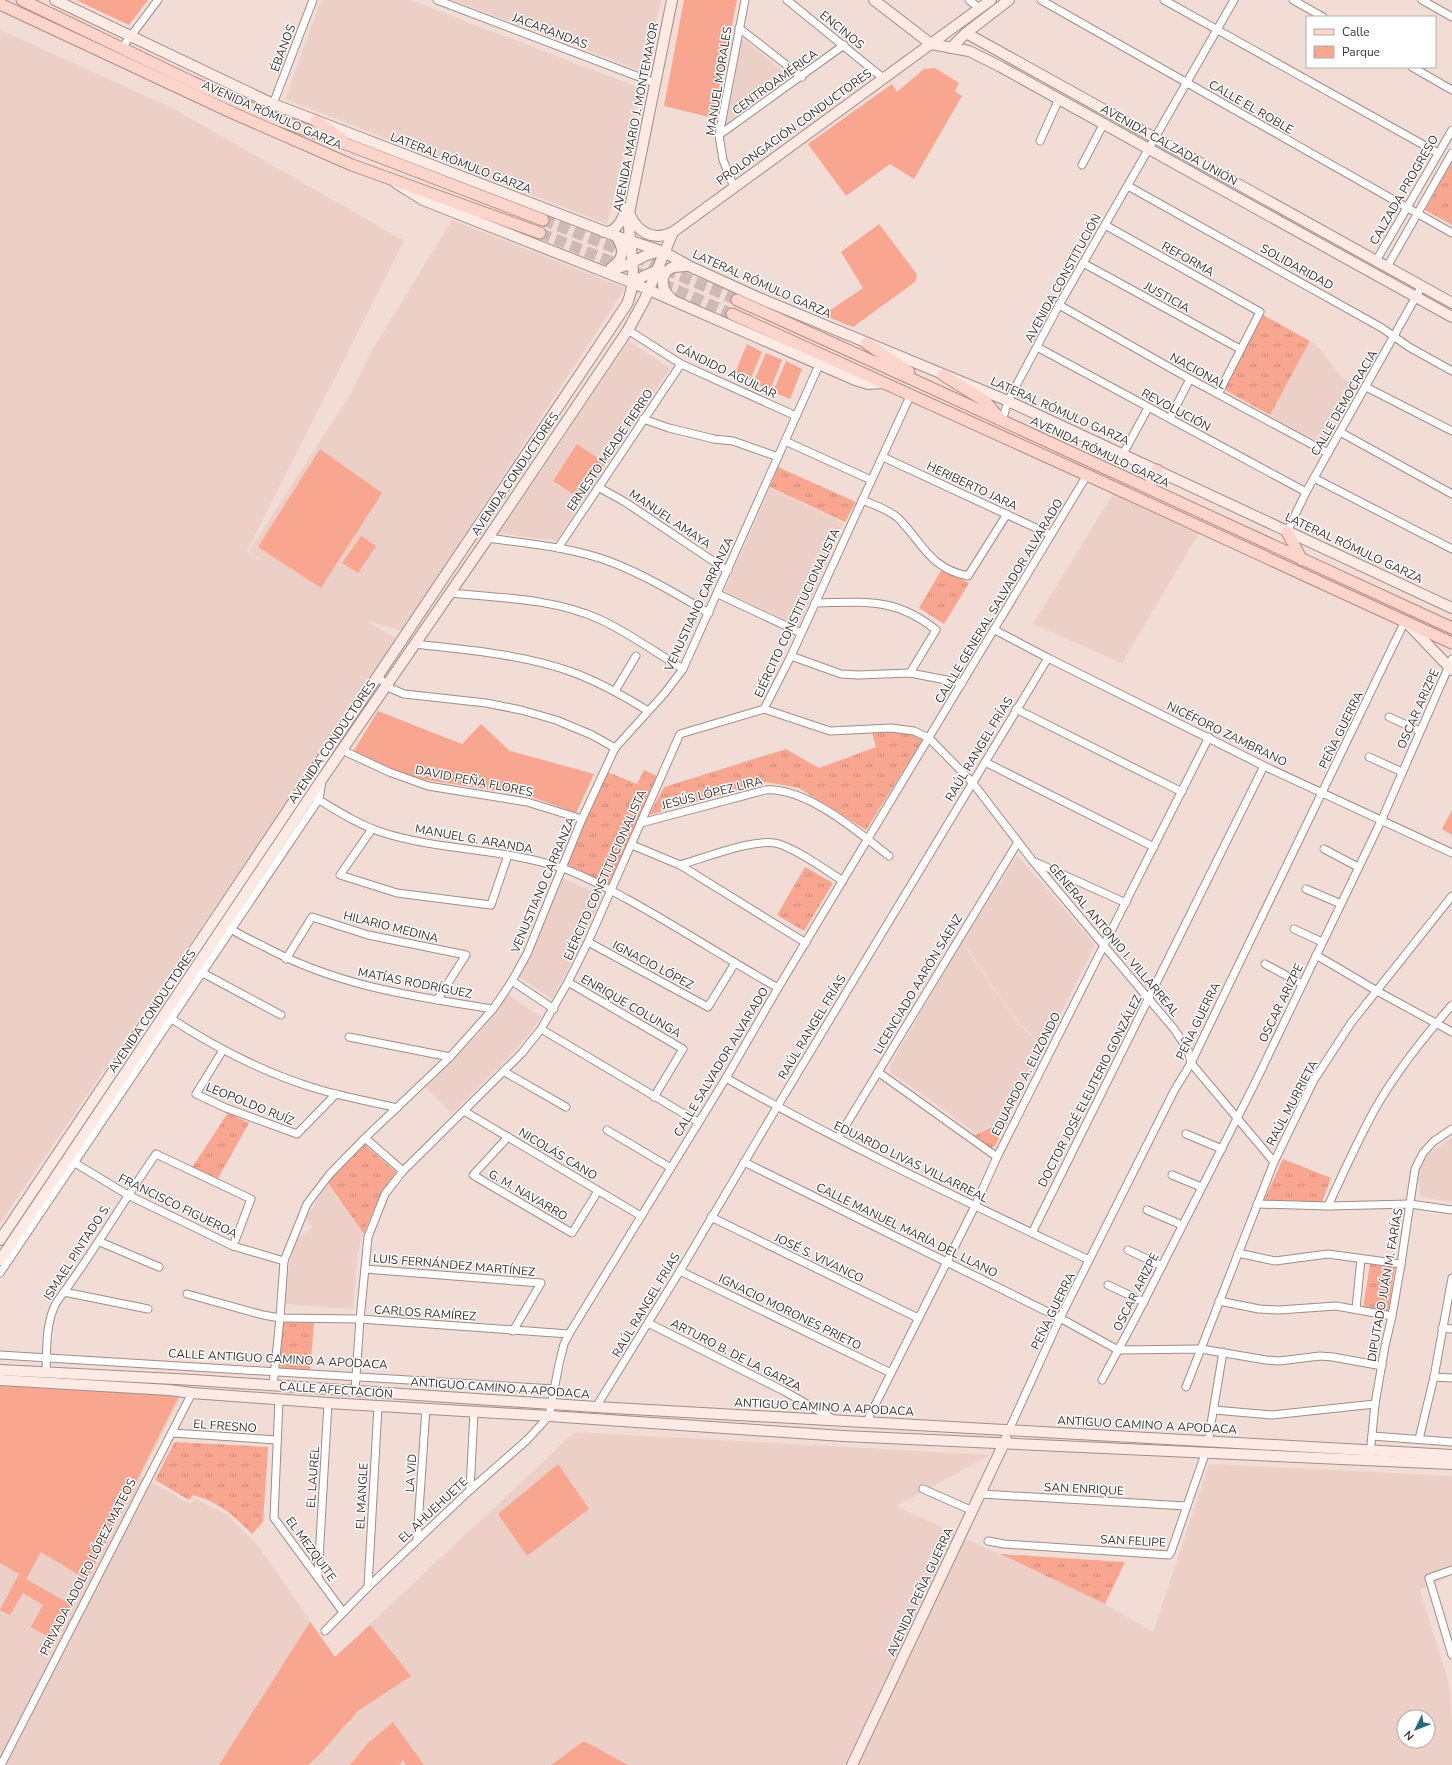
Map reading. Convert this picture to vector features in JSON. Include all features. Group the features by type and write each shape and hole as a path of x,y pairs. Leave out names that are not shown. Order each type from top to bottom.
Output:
{"main road":[{"name":"AVENIDA RÓMULO GARZA","path":"22,0 121,49 278,120 354,147 543,220"},
{"name":"AVENIDA RÓMULO GARZA","path":"0,4 233,113 352,165 540,233"},
{"path":"316,121 354,147"},
{"name":"AVENIDA RÓMULO GARZA","path":"736,300 927,386 1452,628"},
{"path":"732,314 883,383 911,394 1452,643"},
{"path":"866,343 927,386"},
{"path":"943,375 985,401 1001,420"},
{"path":"1149,488 1157,470"},
{"path":"1287,532 1302,560"}],"street":[{"name":"LATERAL RÓMULO GARZA","path":"55,0 273,104 604,232 664,252 678,264 691,267 866,343 1008,401 1452,608"},
{"path":"121,49 158,0"},
{"name":"ÉBANOS","path":"273,104 313,0"},
{"name":"JACARANDAS","path":"437,0 655,83"},
{"name":"AVENIDA MARIO J. MONTEMAYOR","path":"632,263 629,241 629,213 672,0"},
{"name":"MANUEL MORALES","path":"734,187 723,160 719,135 745,0"},
{"name":"ENCINOS","path":"787,0 883,78"},
{"name":"AVENIDA CALZADA UNIÓN","path":"874,0 931,44 969,51 983,58 1104,123 1148,149 1276,218 1452,317"},
{"path":"969,0 980,8"},
{"path":"931,44 991,0"},
{"path":"951,48 966,33 1009,0"},
{"name":"CALLE EL ROBLE","path":"1041,0 1452,233"},
{"path":"1164,0 1438,153"},
{"name":"AVENIDA CONSTITUCIÓN","path":"1001,420 1008,401 1059,305 1234,0"},
{"path":"1293,0 1321,16"},
{"path":"1422,0 1452,17"},
{"path":"739,28 802,76"},
{"name":"AVENIDA CALZADA UNIÓN","path":"966,33 1452,303"},
{"name":"PROLONGACIÓN CONDUCTORES","path":"673,232 931,44"},
{"name":"CENTROAMÉRICA","path":"719,135 844,46"},
{"path":"1414,68 1452,90"},
{"path":"1040,141 1059,99"},
{"path":"1082,165 1104,123"},
{"name":"CALZADA PROGRESO","path":"1376,261 1452,130"},
{"name":"CALZADA PROGRESO","path":"1387,267 1452,153"},
{"path":"392,180 423,200 608,270 633,283 820,365 868,384 883,383"},
{"name":"SOLIDARIDAD","path":"1128,186 1268,263 1395,336 1410,347 1452,371"},
{"path":"604,232 612,231 619,224 632,195"},
{"path":"1276,218 1282,208"},
{"path":"629,213 636,227 648,235 659,236 673,232"},
{"name":"REFORMA","path":"1105,226 1260,312 1240,349"},
{"name":"AVENIDA CONDUCTORES","path":"0,1260 71,1160 167,1016 199,971 315,797 322,779 488,538 628,330 649,290 673,232"},
{"path":"608,270 620,261 622,255 621,244 616,236"},
{"path":"668,241 678,264"},
{"path":"608,270 632,263 652,253 664,252"},
{"name":"AVENIDA CONDUCTORES","path":"0,1240 624,310 633,283 632,263"},
{"name":"JUSTICIA","path":"1083,263 1240,349"},
{"path":"633,283 657,270 678,264"},
{"path":"674,301 665,291 662,281 667,270 678,264"},
{"path":"1411,294 1412,280"},
{"name":"CALLE DEMOCRACIA","path":"1287,532 1306,492 1395,336 1411,294 1422,286"},
{"name":"NACIONAL","path":"1059,305 1190,379 1328,453"},
{"name":"CÁNDIDO AGUILAR","path":"628,330 681,364 796,416"},
{"name":"REVOLUCIÓN","path":"1037,347 1306,492"},
{"path":"1218,394 1240,349"},
{"name":"ERNESTO MEADE FIERRO","path":"558,548 681,364"},
{"name":"VENUSTIANO CARRANZA","path":"273,1386 284,1260 307,1204 329,1175 365,1138 450,1057 493,1009 512,981 532,944 582,818 615,748 664,694 683,669 820,365"},
{"path":"1170,418 1190,379"},
{"path":"1366,386 1452,431"},
{"name":"EJÉRCITO CONSTITUCIONALISTA","path":"355,1391 368,1236 377,1211 389,1188 403,1171 522,1053 541,1029 554,1009 612,891 680,734 764,709 791,656 911,394"},
{"path":"1123,454 1148,408"},
{"path":"644,419 669,428 714,438 733,440 778,457"},
{"path":"1340,432 1452,494"},
{"path":"785,442 871,480"},
{"name":"HERIBERTO JARA","path":"883,457 1051,535"},
{"name":"CALLLE GENERAL SALVADOR ALVARADO","path":"929,738 1087,475"},
{"path":"1314,478 1452,549"},
{"name":"MANUEL AMAYA","path":"598,487 625,502 728,571"},
{"path":"862,500 884,509 897,518 925,551 944,568 968,576 1007,514"},
{"path":"488,538 558,548 610,562 644,577 709,613"},
{"path":"449,593 550,603 575,610 600,619 683,669"},
{"path":"718,594 801,634"},
{"path":"815,603 872,602 900,607 927,622 936,630 910,673"},
{"path":"1406,621 1451,665"},
{"name":"PEÑA GUERRA","path":"1009,1430 1060,1318 1174,1091 1191,1063 1406,621"},
{"name":"NICÉFORO ZAMBRANO","path":"995,630 1264,766 1452,852"},
{"path":"414,644 495,653 537,661 573,672 615,691 648,711"},
{"path":"615,691 636,656"},
{"path":"791,656 841,674 858,675 910,673 962,683"},
{"name":"RAÚL RANGEL FRÍAS","path":"596,1407 680,1271 972,782 1048,658"},
{"name":"OSCAR ARIZPE","path":"1102,1380 1144,1302 1201,1187 1238,1119 1358,867 1382,820 1420,731 1451,665"},
{"path":"378,677 387,686 404,694 486,703 522,710 576,727 615,748"},
{"path":"764,709 830,730 891,728 914,731 929,738"},
{"path":"1016,709 1182,792"},
{"path":"1389,717 1420,731"},
{"name":"EDUARDO A. ELIZONDO","path":"866,1422 975,1206 997,1157 1209,737"},
{"name":"GENERAL ANTONIO I. VILLARREAL","path":"929,738 972,782 1032,860 1104,945 1186,1046 1190,1055 1191,1063 1274,1162"},
{"name":"CALLE SALVADOR ALVARADO","path":"552,1404 562,1350 569,1334 726,1078 778,988 929,738"},
{"name":"DAVID PEÑA FLORES","path":"342,750 389,772 428,786 527,802 582,818"},
{"path":"1369,757 1402,772"},
{"path":"985,762 1154,847"},
{"name":"DOCTOR JOSÉ ELEUTERIO GONZÁLEZ","path":"1032,1233 1264,766"},
{"name":"JESÚS LÓPEZ LIRA","path":"641,823 765,790 779,790 798,795 810,802 868,839 889,856"},
{"name":"MANUEL G. ARANDA","path":"315,797 372,829 441,845 508,855 562,868 612,891 778,988"},
{"path":"372,829 340,875 398,893 491,906 508,855"},
{"path":"680,865 752,844 769,842 789,848 843,881"},
{"name":"LICENCIADO AARÓN SÁENZ","path":"838,1138 1018,842"},
{"path":"632,845 680,865 806,943"},
{"path":"1324,849 1358,867"},
{"path":"1032,860 1126,903"},
{"path":"1306,889 1341,904"},
{"name":"RAÚL MURRIETA","path":"1186,1387 1274,1162 1314,1080 1351,1023 1452,896"},
{"name":"HILARIO MEDINA","path":"286,959 312,917 368,935 466,955 437,1000"},
{"name":"MATÍAS RODRÍGUEZ","path":"228,927 286,959 370,988 493,1009"},
{"path":"1294,930 1322,942"},
{"name":"IGNACIO LÓPEZ","path":"588,942 708,1007 735,963"},
{"path":"1316,955 1377,991 1452,1032"},
{"path":"1265,964 1302,984"},
{"path":"199,971 282,1015"},
{"path":"512,981 554,1009"},
{"name":"ENRIQUE COLUNGA","path":"568,982 683,1049 654,1097"},
{"path":"1328,1206 1347,1164 1376,1109 1416,1049 1452,1005"},
{"path":"167,1016 223,1050 291,1080 336,1094 397,1108"},
{"path":"541,1029 698,1122"},
{"path":"349,1037 450,1057"},
{"name":"LEOPOLDO RUÍZ","path":"223,1050 196,1094 226,1108 297,1134 336,1094"},
{"path":"503,1071 566,1107"},
{"path":"878,1072 997,1157"},
{"name":"EDUARDO LIVAS VILLARREAL","path":"726,1078 777,1107 838,1138 975,1206 1089,1260"},
{"name":"NICOLÁS CANO","path":"464,1111 641,1216"},
{"name":"DIPUTADO JUÁN M. FARÍAS","path":"1370,1455 1375,1404 1392,1316 1418,1162 1423,1153 1434,1141 1452,1129"},
{"path":"607,1130 671,1168"},
{"path":"1186,1134 1222,1149"},
{"name":"G. M. NAVARRO","path":"508,1137 473,1175 572,1233 598,1191"},
{"path":"365,1138 403,1171"},
{"name":"ISMAEL PINTADO S.","path":"46,1372 48,1330 52,1312 64,1292 100,1242 128,1195 156,1154 251,1199 233,1246"},
{"path":"0,1273 71,1160"},
{"name":"FRANCISCO FIGUEROA","path":"71,1160 128,1195 233,1246 284,1260"},
{"name":"CALLE MANUEL MARÍA DEL LLANO","path":"744,1162 1060,1318 1118,1350"},
{"path":"1172,1175 1201,1187"},
{"path":"1257,1204 1328,1206 1410,1204 1452,1210"},
{"path":"1147,1210 1182,1225"},
{"name":"JOSÉ S. VIVANCO","path":"711,1217 918,1318"},
{"path":"100,1242 159,1267"},
{"path":"1128,1250 1162,1266"},
{"path":"1238,1252 1275,1260 1328,1254 1401,1264"},
{"path":"1356,1309 1361,1259"},
{"name":"LUIS FERNÁNDEZ MARTÍNEZ","path":"365,1268 541,1283 513,1331"},
{"name":"IGNACIO MORONES PRIETO","path":"680,1271 891,1373"},
{"path":"1420,1439 1434,1377 1452,1278"},
{"path":"1108,1285 1144,1302"},
{"path":"64,1292 148,1309"},
{"name":"CARLOS RAMÍREZ","path":"187,1294 263,1315 280,1318 360,1319 569,1334"},
{"path":"1219,1302 1259,1309 1336,1306 1392,1316"},
{"name":"ARTURO B. DE LA GARZA","path":"648,1323 784,1391 835,1420"},
{"path":"1442,1328 1452,1328"},
{"path":"1118,1350 1201,1349 1279,1361 1320,1356 1382,1366"},
{"path":"1208,1442 1224,1352"},
{"name":"CALLE ANTIGUO CAMINO A APODACA","path":"0,1356 554,1389"},
{"path":"0,1370 194,1380"},
{"path":"1434,1377 1452,1378"},
{"path":"0,1380 169,1390 192,1393"},
{"name":"ANTIGUO CAMINO A APODACA","path":"194,1380 596,1407 1208,1442 1370,1455 1452,1455"},
{"name":"PRIVADA ADOLFO LÓPEZ MATEOS","path":"1,1765 172,1433 192,1393 194,1380"},
{"name":"CALLE AFECTACIÓN","path":"192,1393 328,1403 550,1416"},
{"name":"EL MEZQUITE","path":"279,1399 274,1518 343,1612"},
{"name":"EL LAUREL","path":"318,1576 328,1403"},
{"path":"552,1404 550,1416 843,1436 1324,1459 1370,1455 1452,1464"},
{"path":"1214,1410 1272,1415 1375,1404"},
{"name":"EL MANGLE","path":"368,1587 378,1406"},
{"name":"LA VID","path":"417,1540 426,1408"},
{"path":"470,1490 474,1412"},
{"name":"EL AHUEHUETE","path":"325,1631 417,1540 470,1490 527,1440 550,1416"},
{"name":"AVENIDA PEÑA GUERRA","path":"852,1765 981,1494 1009,1430"},
{"name":"EL FRESNO","path":"172,1433 277,1440"},
{"path":"1372,1436 1452,1442"},
{"name":"SAN FELIPE","path":"988,1541 1004,1544 1167,1556 1171,1554 1186,1506 1205,1454"},
{"path":"923,1489 973,1511"},
{"name":"SAN ENRIQUE","path":"981,1494 1186,1506"},
{"path":"1452,1570 1429,1578 1452,1655"}],"shaded area":[{"path":"321,0 410,0 640,88 607,224 285,99"},
{"path":"453,0 661,0 645,72"},
{"path":"0,30 176,110 404,241 247,551 262,561 249,551 350,395 371,352 452,220 625,288 402,631 365,620 397,639 0,1223"},
{"path":"742,38 789,76 725,124"},
{"path":"629,341 670,368 556,541 499,533"},
{"path":"1310,341 1318,347 1343,379 1357,387 1327,443 1324,444 1288,427 1270,415"},
{"path":"770,488 844,523 799,626 724,591"},
{"path":"1113,494 1199,533 1122,663 1033,624"},
{"path":"1017,855 1093,942 1094,947 1043,1048 1012,1014 963,942"},
{"path":"561,878 603,896 552,999 518,976 531,954"},
{"path":"962,942 1011,1014 1042,1049 1007,1119 976,1133 890,1072 889,1067"},
{"path":"508,994 541,1017 527,1037 507,1059 452,1114 425,1087 471,1042 495,1014"},
{"path":"1452,1137 1452,1202 1421,1197 1417,1172 1425,1157"},
{"path":"327,1185 363,1233 357,1257 353,1309 283,1304 286,1280 296,1239 312,1228 306,1218"},
{"path":"0,1383 183,1393 141,1476 190,1504 196,1499 228,1515 259,1547 335,1657 575,1432 990,1455 896,1506 1105,1604 1153,1632 1209,1464 1452,1476 1452,1575 1420,1590 1449,1684 1452,1723 1452,1765 0,1765"}],"green space":[{"path":"76,0 148,0 129,25"},
{"path":"684,0 737,0 713,118 664,106"},
{"path":"935,68 959,83 955,91 962,96 914,179 890,164 846,196 808,144 892,84 897,92 924,69"},
{"path":"1452,161 1452,225 1425,210"},
{"path":"879,224 916,273 917,276 915,282 853,327 823,315 863,288 841,252"},
{"path":"1263,315 1310,341 1270,415 1223,389"},
{"path":"747,344 762,352 750,380 735,373"},
{"path":"766,353 782,360 770,390 753,383"},
{"path":"786,361 802,369 790,399 773,392"},
{"path":"577,444 605,463 581,499 553,481"},
{"path":"320,449 382,493 321,588 258,547"},
{"path":"778,467 856,502 845,522 770,487"},
{"path":"361,536 376,546 358,573 342,563"},
{"path":"942,569 969,583 944,624 919,608"},
{"path":"378,711 462,744 481,724 510,751 594,774 576,813 529,796 407,777 353,752"},
{"path":"872,733 906,733 924,738 866,830 799,788 766,782 649,815 664,787 786,749 819,768 876,747"},
{"path":"644,770 657,776 609,885 564,863 607,772 637,784"},
{"path":"1452,810 1452,835 1442,829"},
{"path":"805,867 833,883 804,931 777,915"},
{"path":"228,1113 249,1123 217,1180 191,1169"},
{"path":"1009,1119 995,1146 991,1148 973,1136"},
{"path":"364,1144 396,1172 370,1217 364,1234 327,1182"},
{"path":"1283,1159 1331,1178 1322,1202 1286,1204 1263,1202"},
{"path":"1370,1264 1395,1268 1388,1313 1363,1309"},
{"path":"280,1322 314,1323 310,1371 277,1369"},
{"path":"0,1386 179,1396 87,1580 41,1552 26,1579 72,1605 54,1640 31,1627 43,1605 23,1593 10,1615 0,1610 19,1574 0,1563"},
{"path":"175,1442 268,1447 263,1522 252,1534 232,1515 211,1501 193,1495 189,1500 155,1480"},
{"path":"558,1464 589,1509 527,1556 498,1514"},
{"path":"1000,1554 1125,1562 1105,1604"},
{"path":"310,1622 335,1657 370,1625 411,1676 358,1711 319,1755 308,1765 219,1765"},
{"path":"393,1722 424,1765 406,1765 403,1760 399,1765 350,1765 368,1743"},
{"path":"584,1741 628,1765 551,1765"}],"tunnel":[{"path":"543,220 615,248 737,300"},
{"path":"540,233 610,261 732,314"}]}
